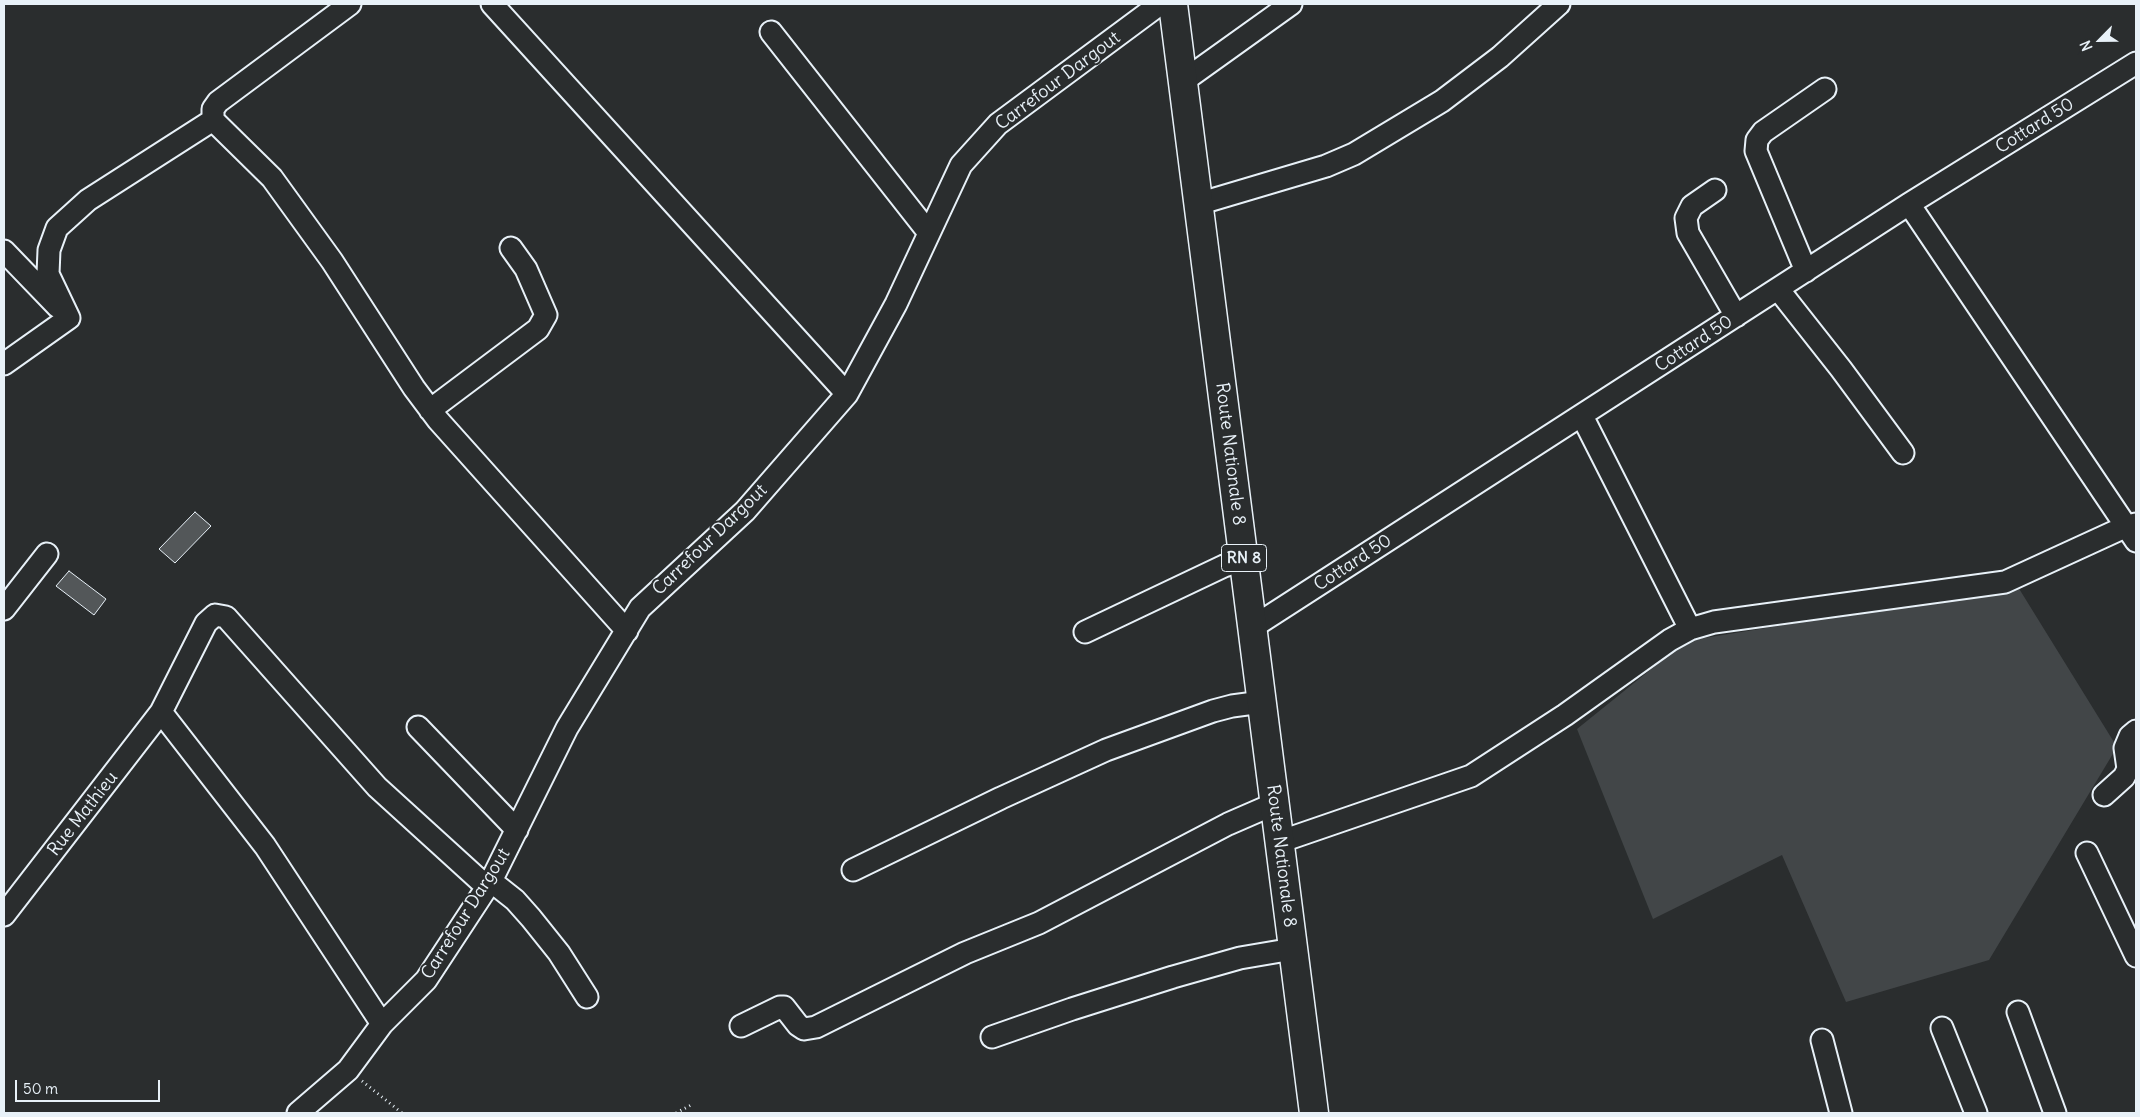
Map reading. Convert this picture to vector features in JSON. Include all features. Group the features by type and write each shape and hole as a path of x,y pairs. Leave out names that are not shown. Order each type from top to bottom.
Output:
{"main road":[{"name":"Route Nationale 8","path":"1173,4 1314,1113"}],"street":[{"path":"350,4 218,102 213,109 213,120 272,178 332,261 430,410 626,631"},
{"path":"492,4 846,394"},
{"name":"Carrefour Dargout","path":"298,1113 348,1070 382,1024 426,980 489,884 567,728 640,608 745,511 846,394 896,304 961,165 998,124 1160,4"},
{"path":"1182,82 1290,4"},
{"path":"1198,204 1326,166 1354,154 1442,101 1500,57 1559,4"},
{"path":"771,32 929,233"},
{"name":"Cottard 50","path":"1253,627 1909,204 2136,63"},
{"path":"1806,272 1756,151 1757,140 1764,132 1825,88"},
{"path":"69,318 48,274 49,250 57,228 88,200 213,120"},
{"path":"1714,190 1692,206 1686,218 1688,233 1736,316"},
{"path":"1279,842 1471,776 1565,715 1670,640 1690,629 1714,622 2005,582 2133,530 1909,204"},
{"path":"430,410 538,328 546,315 526,269 512,248"},
{"path":"4,251 69,318"},
{"path":"1778,289 1841,369 1903,453"},
{"path":"4,364 69,318"},
{"path":"1582,416 1690,629"},
{"path":"4,609 47,554"},
{"path":"1085,632 1224,566 1244,560"},
{"name":"Rue Mathieu","path":"4,915 161,712 206,624 215,615 226,617 377,787 489,884"},
{"path":"853,870 1001,798 1106,750 1213,711 1262,702"},
{"path":"161,712 265,846 382,1024"},
{"path":"418,727 517,830"},
{"path":"2104,795 2124,777 2128,769 2125,748 2130,736 2136,731"},
{"path":"741,1026 780,1007 787,1010 798,1025 804,1029 816,1027 965,953 1039,923 1228,824 1274,804"},
{"path":"2087,853 2136,956"},
{"path":"489,884 515,900 531,918 558,953 587,997"},
{"path":"992,1037 1173,976 1240,958 1293,948"},
{"path":"2018,1012 2055,1113"},
{"path":"1942,1028 1976,1113"},
{"path":"1822,1040 1841,1113"}],"path":[{"path":"348,1070 402,1113"},
{"path":"676,1113 693,1104"}],"shaded area":[{"path":"2018,587 2117,747 1989,960 1846,1002 1782,855 1653,919 1577,729 1686,641"}],"building":[{"path":"195,512 211,526 175,563 159,549"},
{"path":"69,571 106,599 94,615 56,586"}]}
